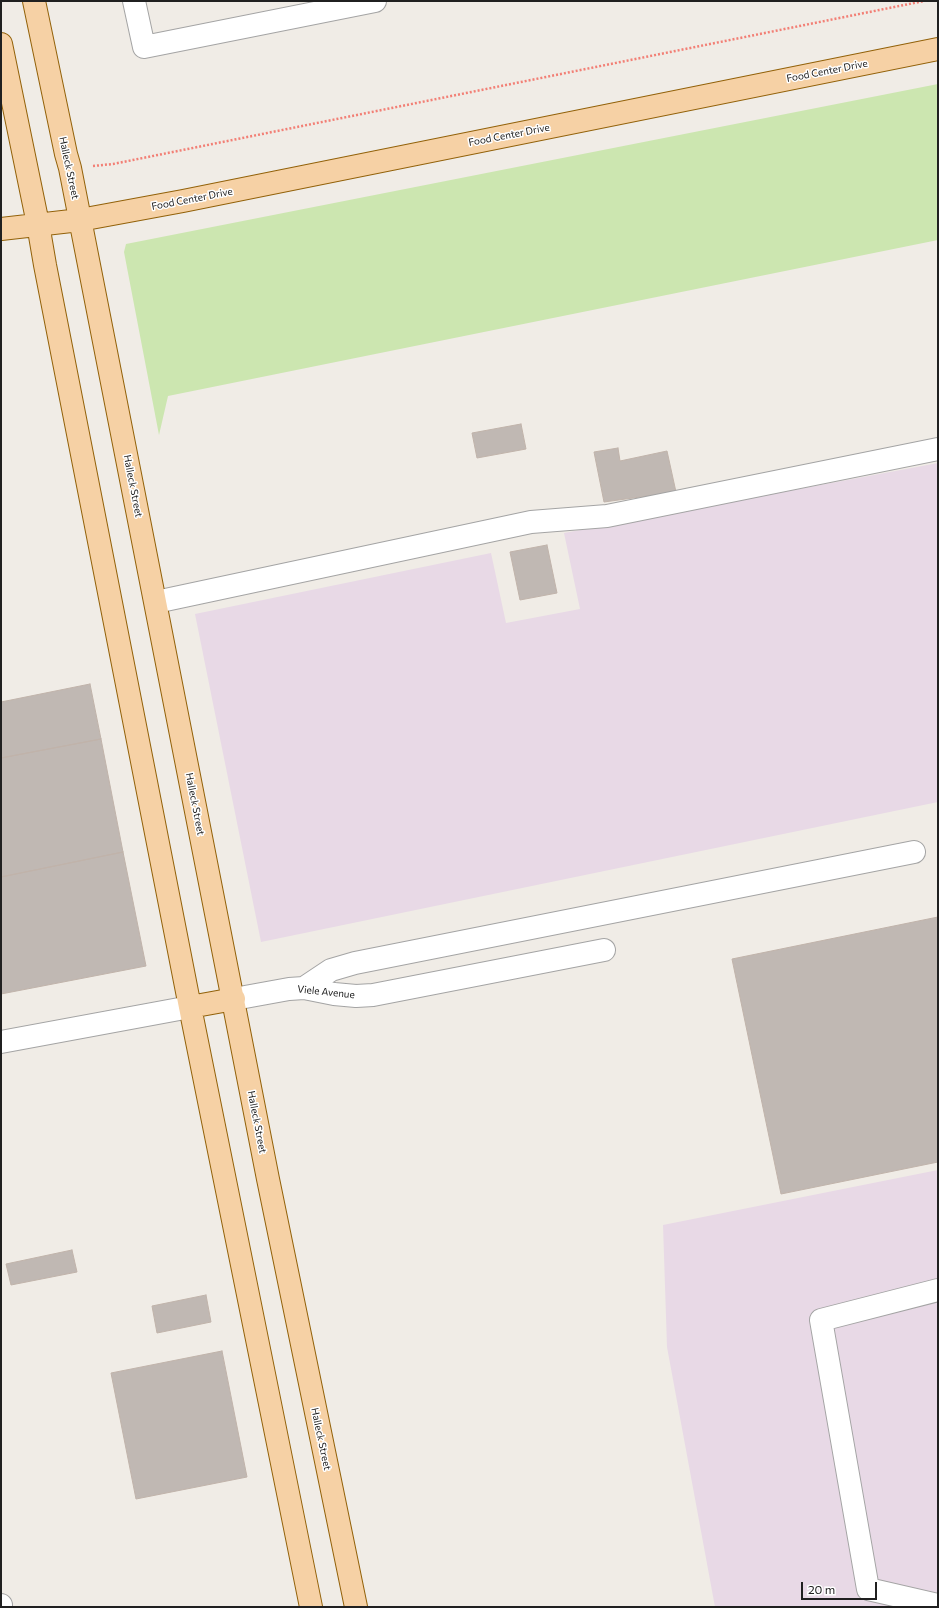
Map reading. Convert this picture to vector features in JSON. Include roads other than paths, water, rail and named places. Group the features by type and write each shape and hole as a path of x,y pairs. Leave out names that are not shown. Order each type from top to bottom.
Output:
{"main road":[{"name":"Halleck Street","path":"34,1 80,220 156,602 268,1179 356,1607"},
{"path":"1,44 38,224 46,272 190,1007 311,1607"},
{"name":"Food Center Drive","path":"1,229 80,220 190,200 938,49"},
{"name":"Viele Avenue","path":"190,1007 234,999"}],"street":[{"path":"134,1 144,47 375,1"},
{"path":"156,602 531,522 607,516 938,448"},
{"path":"304,988 331,970 355,963 914,852"},
{"name":"Viele Avenue","path":"234,999 289,989 304,988 334,994 356,996 373,995 604,950"},
{"name":"Viele Avenue","path":"1,1042 190,1007"},
{"path":"938,1290 821,1320 868,1589 938,1605"}]}
